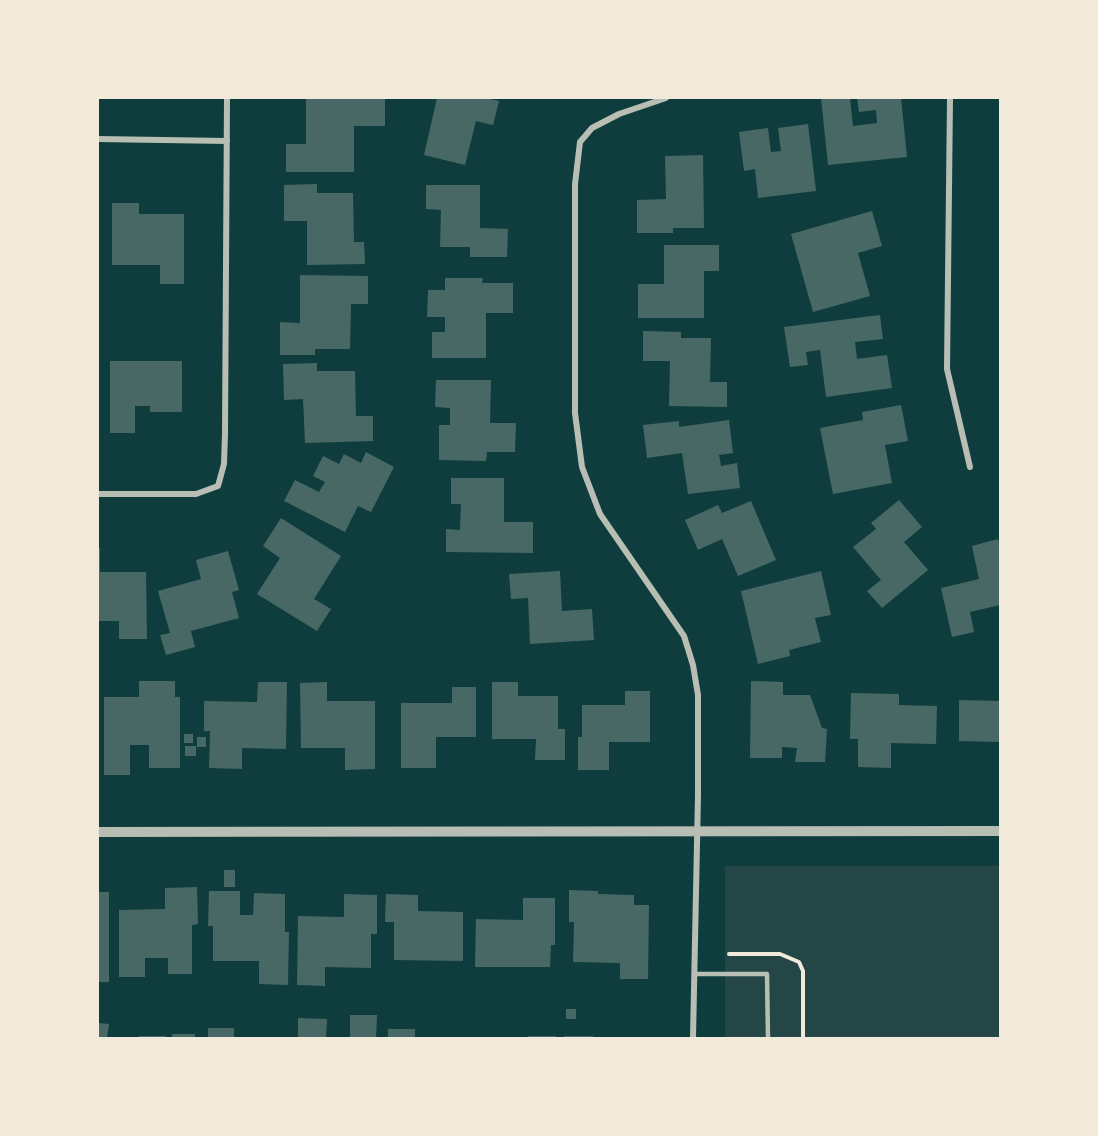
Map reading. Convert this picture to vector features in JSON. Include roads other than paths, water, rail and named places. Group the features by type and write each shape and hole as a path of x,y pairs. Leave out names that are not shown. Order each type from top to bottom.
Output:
{"street":[{"path":"98,494 196,494 218,486 224,464 225,434 227,98"},
{"path":"666,98 619,114 592,128 580,142 575,184 575,412 582,466 600,514 684,636 693,665 698,695 698,831 693,1038"},
{"path":"950,98 947,369 970,466"},
{"path":"98,139 227,141"},
{"path":"98,832 1000,831"}],"lane":[{"path":"694,974 767,974 768,1038"}]}
